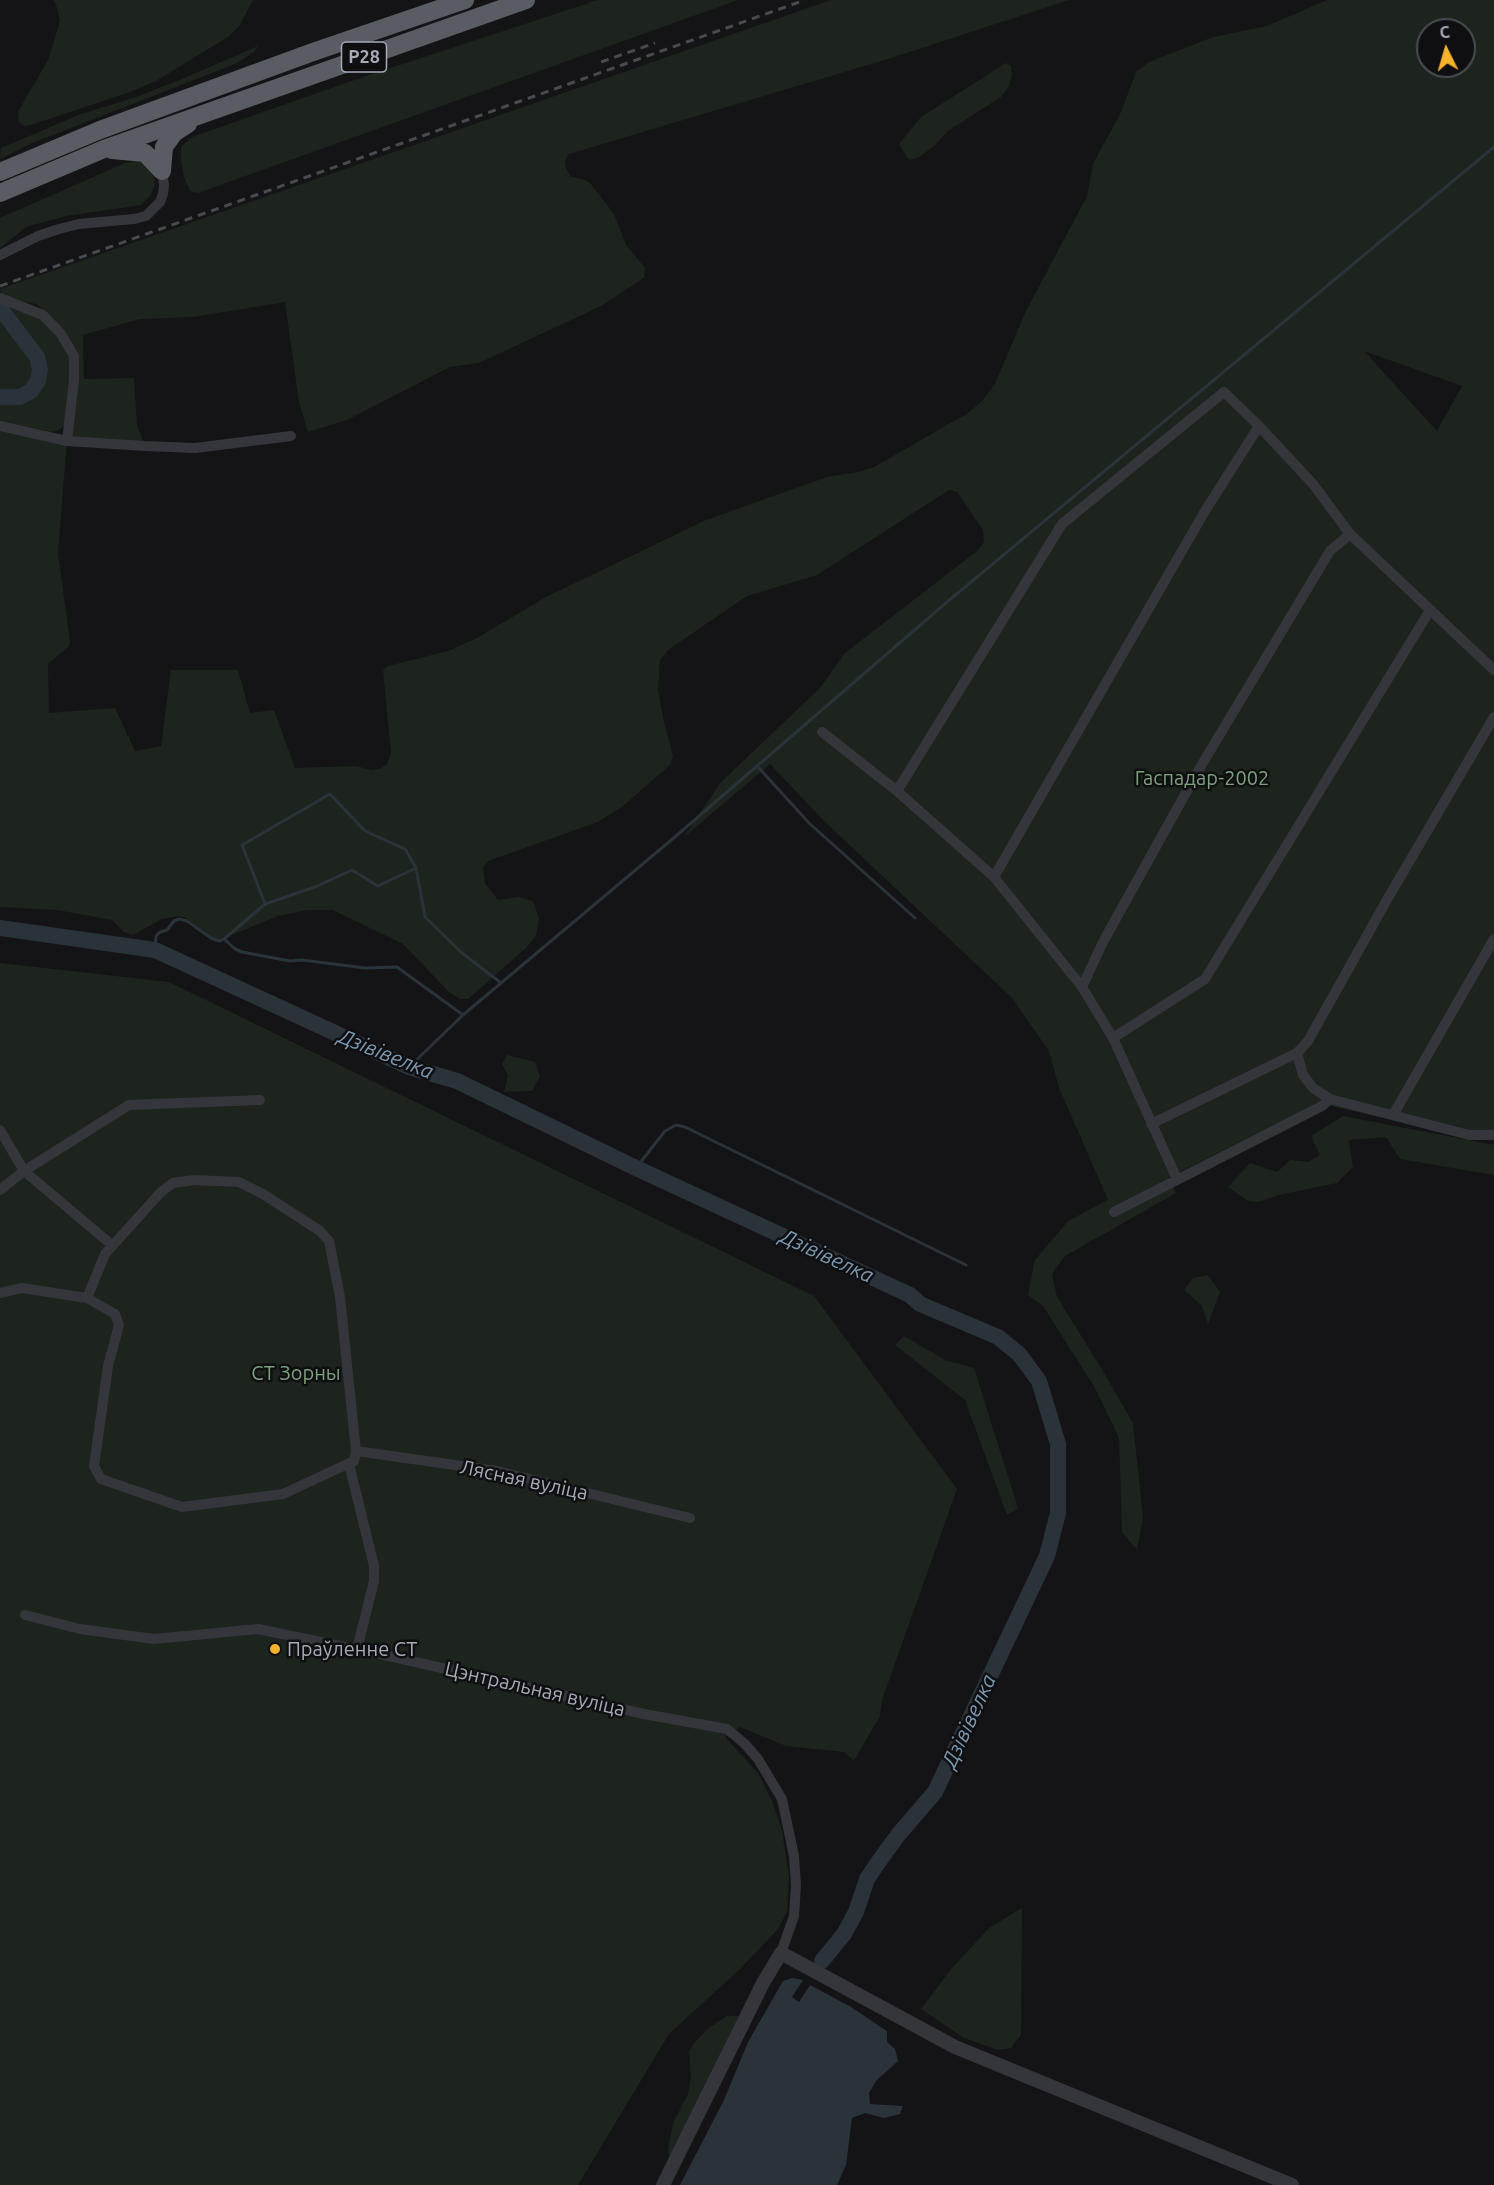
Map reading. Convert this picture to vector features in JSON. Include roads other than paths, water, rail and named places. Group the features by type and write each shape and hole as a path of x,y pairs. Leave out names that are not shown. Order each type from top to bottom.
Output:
{"highway":[{"name":"Р28","path":"0,172 100,130 313,52 465,0"},
{"name":"Р28","path":"0,193 104,149 526,0"},
{"path":"162,171 162,156 169,138 206,112"},
{"path":"104,149 145,153 162,171"}],"street":[{"path":"0,255 59,229 79,224 146,216 160,202 163,194 162,171"},
{"path":"0,298 43,315 61,334 74,356 74,380 67,441"},
{"path":"897,791 1062,524 1224,392 1313,484 1350,534 1494,670"},
{"path":"0,426 67,441 195,448 291,436"},
{"path":"994,877 1204,511 1259,426"},
{"path":"1082,987 1103,942 1198,771 1330,551 1350,534"},
{"path":"1113,1038 1205,979 1430,610"},
{"path":"1150,1124 1297,1053 1308,1041 1388,898 1494,717"},
{"path":"822,732 897,791 994,877 1082,987 1113,1038 1150,1124 1177,1179"},
{"path":"1393,1115 1494,939"},
{"path":"1297,1053 1303,1075 1313,1088 1330,1099 1469,1135 1494,1135"},
{"path":"1114,1212 1322,1106 1330,1099"},
{"path":"0,1190 24,1171 129,1105 260,1100"},
{"path":"0,1130 24,1171 112,1245"},
{"path":"0,1293 22,1288 87,1298 115,1314 119,1325 108,1366 94,1466 101,1479 182,1507 283,1494 354,1461 356,1451 340,1297 329,1241 320,1231 263,1194 239,1182 194,1180 173,1183 161,1192 105,1254 87,1298"},
{"name":"Лясная вуліца","path":"356,1451 497,1471 690,1518"},
{"path":"349,1464 374,1566 374,1581 357,1649"},
{"name":"Цэнтральная вуліца","path":"26,1615 80,1629 154,1639 258,1629 644,1714 727,1729 758,1759 782,1799 794,1856 796,1885 794,1916 781,1953"},
{"path":"663,2185 762,1983 781,1953 955,2047 1292,2185"}],"waterway":[{"path":"409,1067 463,1015 676,836 947,602 1494,147"},
{"name":"Дзівівелка","path":"0,308 37,357 40,369 38,381 31,391 20,397 0,397"},
{"path":"757,766 810,824 915,918"},
{"path":"224,939 265,904 242,845 330,794 365,831 405,849 416,868 425,917 462,953 501,983"},
{"path":"265,904 315,887 352,870 378,886 416,868"},
{"path":"155,950 156,936 179,919 187,921 211,938 219,941 224,939 242,952 290,961 302,960 365,968 397,967 463,1015"},
{"name":"Дзівівелка","path":"0,928 155,950 409,1067 457,1081 636,1168 910,1295 920,1304 998,1337 1019,1354 1039,1381 1058,1444 1058,1513 1047,1556 935,1792 898,1835 877,1864 867,1879 856,1912 844,1934 822,1961"},
{"path":"636,1168 665,1131 676,1125 685,1127 966,1265"}],"railway":[{"path":"0,286 805,0"},
{"path":"601,62 655,43"}],"place":[{"name":"Праўленне СТ","path":"275,1649"}],"park label":[{"name":"Гаспадар-2002","path":"1202,778"},
{"name":"СТ Зорны","path":"296,1373"}]}
